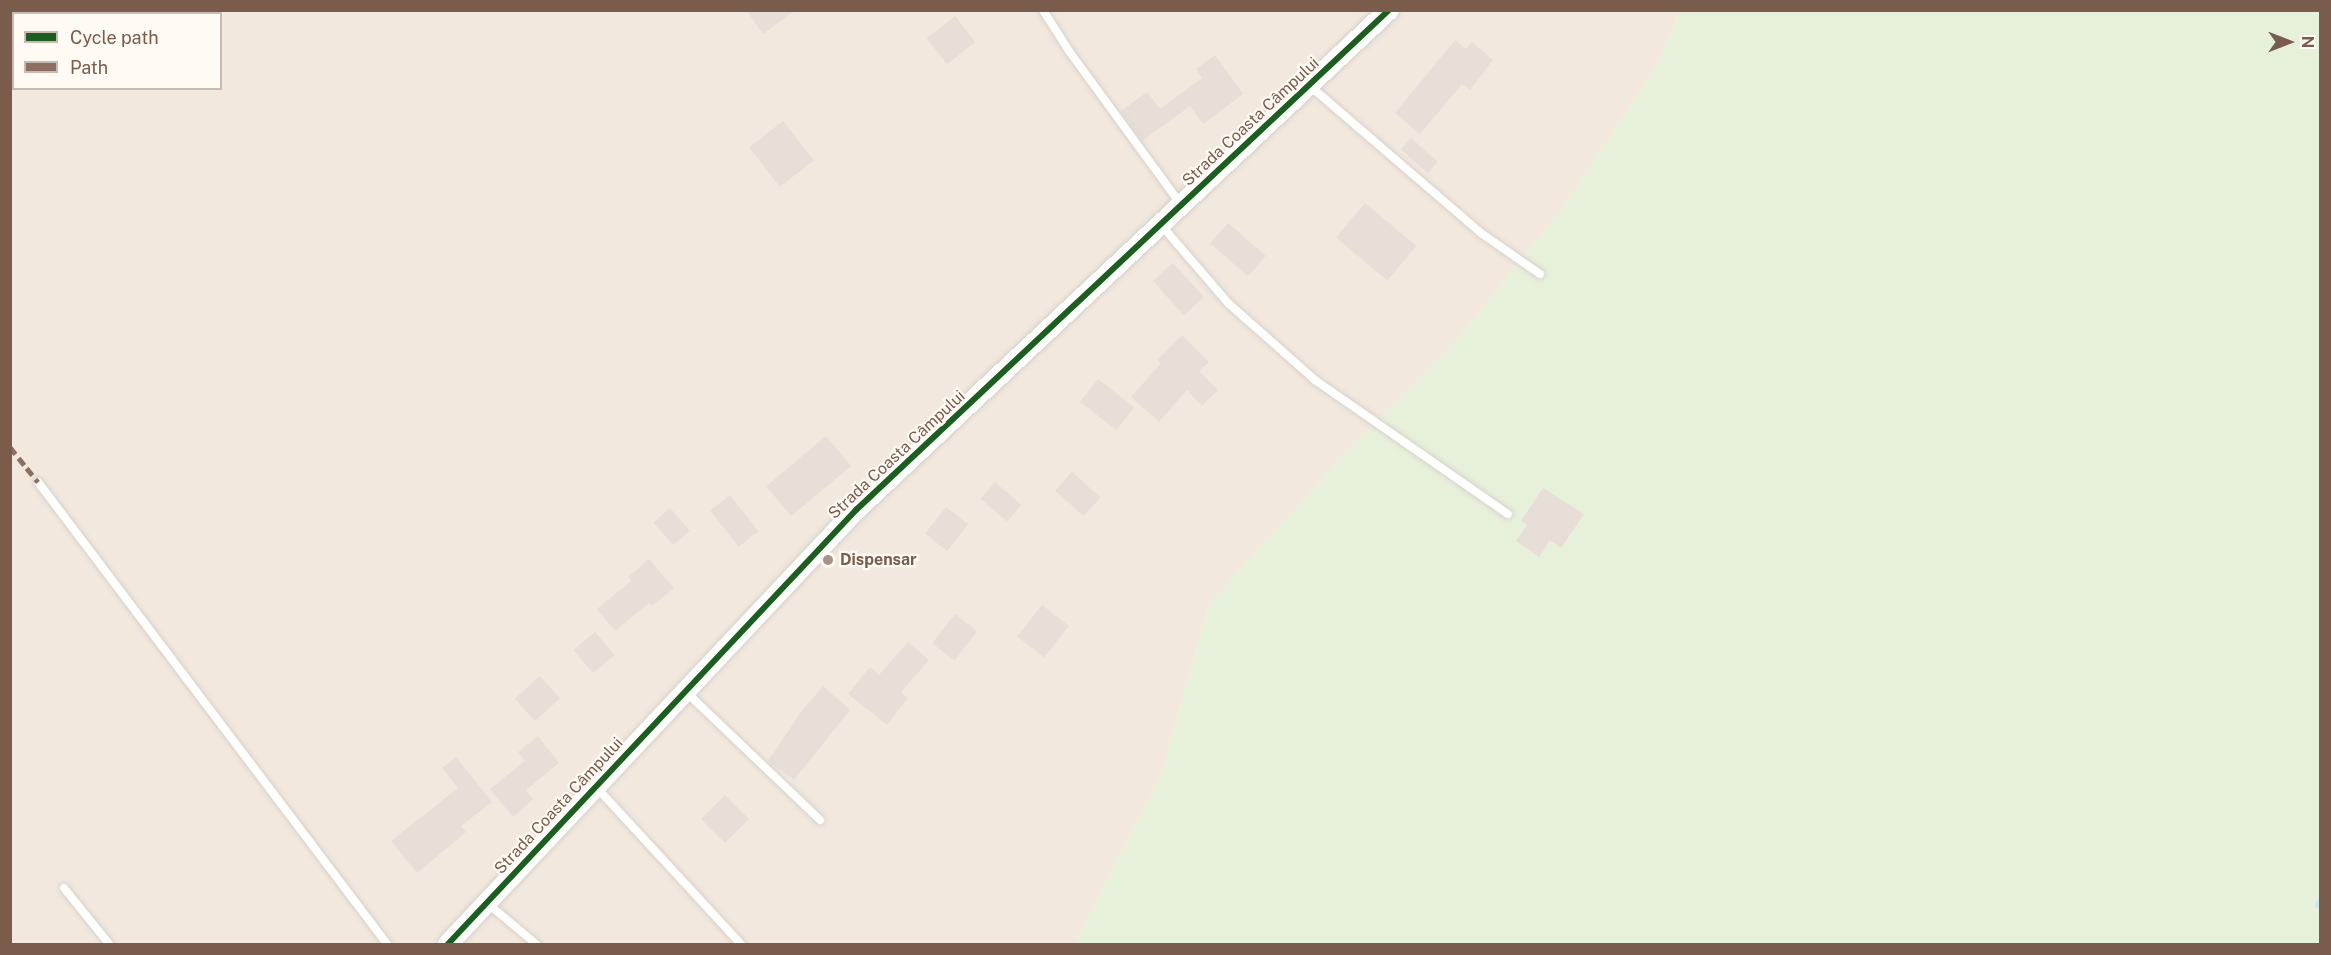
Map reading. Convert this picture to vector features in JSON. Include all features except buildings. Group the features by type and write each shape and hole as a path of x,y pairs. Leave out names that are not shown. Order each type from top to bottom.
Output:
{"street":[{"name":"Strada Coasta Câmpului","path":"448,945 856,510 1389,10"}],"lane":[{"path":"1043,10 1182,206"},
{"path":"1310,85 1481,233 1540,274"},
{"path":"1161,225 1229,304 1315,380 1508,514"},
{"path":"38,482 387,945"},
{"path":"685,691 820,820"},
{"path":"596,786 741,945"},
{"path":"64,888 109,945"},
{"path":"487,903 536,945"}],"shaded area":[{"path":"10,11 1679,11 1658,63 1565,205 1457,340 1332,468 1209,604 1161,775 1074,944 11,944"}],"green space":[{"path":"1679,11 2320,11 2320,944 1074,944 1161,775 1209,604 1332,468 1457,340 1565,205 1658,63"}],"waterway":[{"path":"2318,905 2320,901"}],"marked path":[{"path":"10,447 38,482"}],"cycle path":[{"path":"448,944 856,510 1389,10"}],"place":[{"name":"Dispensar","path":"828,560"}]}
